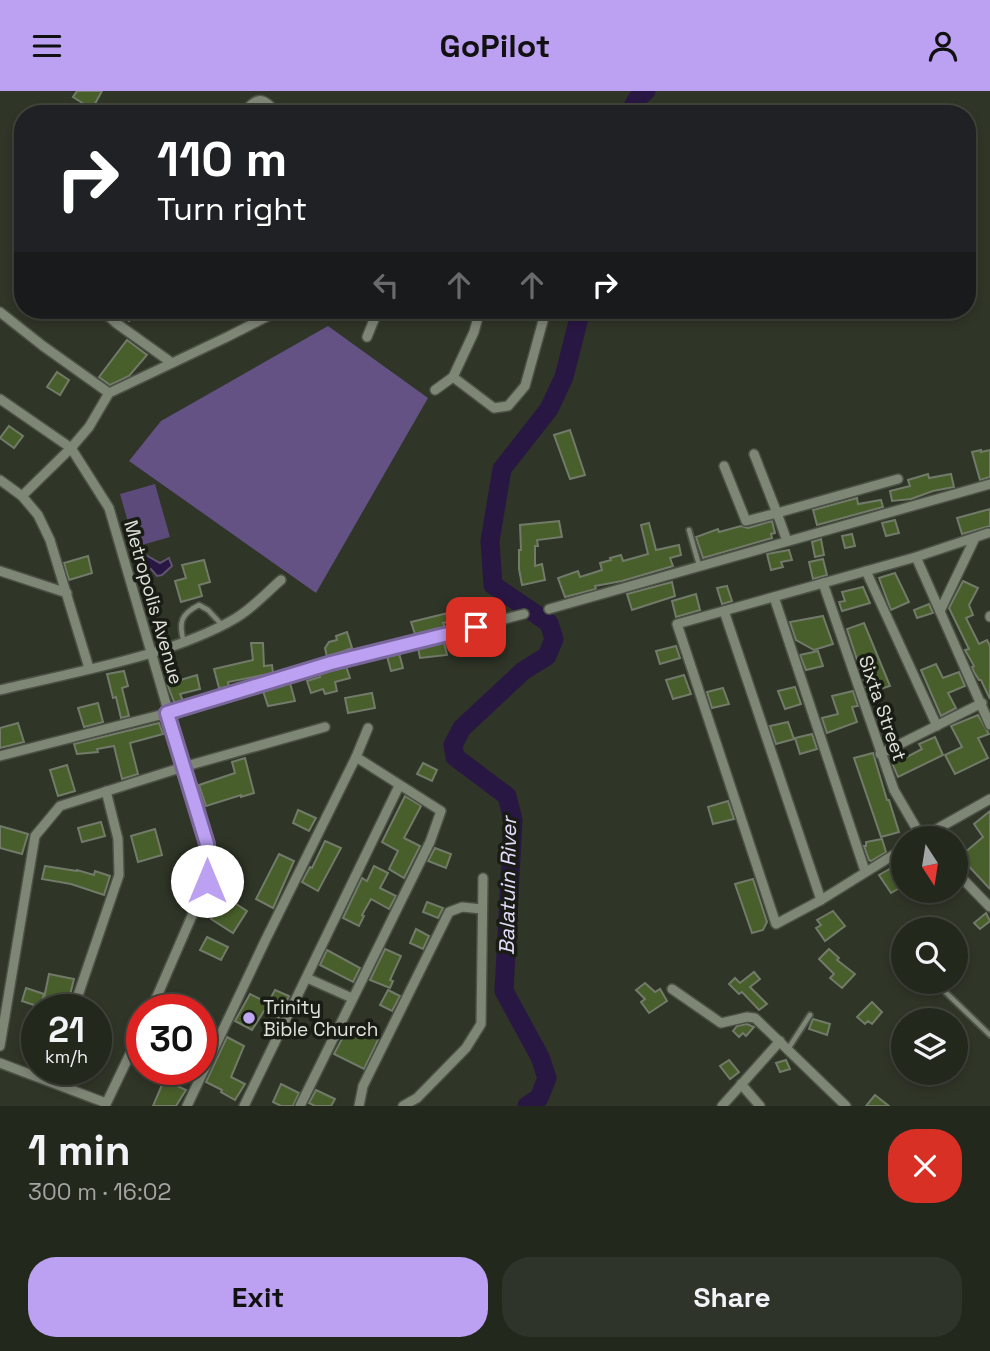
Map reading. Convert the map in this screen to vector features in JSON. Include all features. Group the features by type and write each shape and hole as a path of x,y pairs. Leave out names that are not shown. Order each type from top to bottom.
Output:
{"street":[{"path":"250,105 260,99 269,105"},
{"path":"0,312 109,393"},
{"path":"112,319 172,363"},
{"path":"22,496 89,428 109,393 262,319"},
{"path":"367,337 374,319"},
{"path":"435,390 453,377 478,319"},
{"path":"453,377 494,408 508,406 525,386 544,319"},
{"path":"0,398 71,448"},
{"name":"Metropolis Avenue","path":"71,448 109,508 207,844 207,881 158,994"},
{"path":"754,454 787,541"},
{"path":"724,466 746,521 898,479"},
{"path":"0,480 22,496 37,515 50,540 89,668"},
{"path":"549,608 990,484"},
{"path":"891,856 821,900 776,924 677,624 916,557 988,533"},
{"path":"940,611 975,538"},
{"path":"916,557 990,725"},
{"path":"0,571 67,593"},
{"path":"866,571 937,726"},
{"path":"0,690 184,642 240,616 281,580"},
{"name":"Sixta Street","path":"823,583 880,754 899,801 915,826"},
{"path":"774,597 865,871"},
{"path":"724,611 821,900"},
{"path":"0,756 167,713 331,663 524,614"},
{"path":"880,754 982,703"},
{"path":"0,1046 35,837 60,806 183,767 325,727"},
{"path":"187,1106 368,728"},
{"path":"300,1106 430,842 441,811 356,757"},
{"path":"244,1106 399,786"},
{"path":"78,994 119,875 118,839 106,791"},
{"path":"943,826 990,799"},
{"path":"403,1106 417,1098 466,1048 481,1024 483,878"},
{"path":"968,884 990,907"},
{"path":"359,1106 363,1086 449,912 462,907 482,909"},
{"path":"307,978 352,998"},
{"path":"672,989 721,1023 747,1017 755,1018 846,1106"},
{"path":"722,1106 780,1041"},
{"path":"59,1085 106,1104 126,1062"},
{"path":"0,1063 21,1071"},
{"path":"741,1084 760,1106"}],"lane":[{"path":"689,530 699,566"},
{"path":"184,642 180,629 181,618 188,610 199,605 208,610 222,626"},
{"path":"947,994 990,1035"},
{"path":"788,1049 810,1016"}],"shaded area":[{"path":"328,326 428,398 316,593 129,461 161,421"},
{"path":"155,484 170,537 135,547 120,494"},
{"path":"146,555 160,563 169,558 172,566 157,576 151,569 142,566 141,558"}],"building":[{"path":"77,91 102,91 94,105 86,105 73,97"},
{"path":"127,340 147,355 129,376 110,385 99,377"},
{"path":"57,372 69,380 60,395 47,387"},
{"path":"9,426 23,436 14,448 0,438"},
{"path":"570,430 585,475 570,479 554,435"},
{"path":"990,450 990,477 980,480 972,452"},
{"path":"928,474 929,478 951,474 954,487 911,499 892,501 890,491 910,486 908,480"},
{"path":"857,498 858,504 881,500 883,507 817,525 813,510"},
{"path":"990,509 990,526 962,534 957,518"},
{"path":"895,520 899,533 886,536 882,523"},
{"path":"559,521 562,537 537,540 538,546 535,546 535,566 542,564 545,580 522,585 519,569 520,525"},
{"path":"772,521 775,533 771,534 772,538 703,558 696,537 718,529 719,532 741,526 748,528"},
{"path":"649,523 656,550 679,545 681,555 670,558 673,566 595,586 596,589 565,597 558,578 578,571 580,577 602,570 600,563 621,555 623,561 648,554 641,525"},
{"path":"852,534 855,546 845,548 842,536"},
{"path":"821,539 824,555 815,557 812,542"},
{"path":"789,550 792,560 781,562 783,567 771,570 767,554"},
{"path":"88,556 92,573 69,580 64,563"},
{"path":"823,559 827,575 813,579 809,562"},
{"path":"204,560 210,582 199,585 202,596 181,602 175,581 186,578 182,565"},
{"path":"895,573 909,602 891,610 879,578"},
{"path":"963,581 978,588 969,605 973,615 966,618 979,644 987,640 990,646 990,699 974,672 974,666 965,650 969,649 949,608"},
{"path":"672,582 675,596 632,610 627,594"},
{"path":"727,586 732,601 722,604 717,588"},
{"path":"863,587 870,603 842,611 839,602 845,601 842,592"},
{"path":"696,594 700,610 676,617 672,601"},
{"path":"490,599 492,609 465,615 462,605"},
{"path":"929,604 933,613 917,618 914,610"},
{"path":"452,612 453,621 443,623 445,627 415,634 411,622"},
{"path":"823,616 833,644 814,650 796,640 790,622"},
{"path":"864,623 890,686 868,693 847,629"},
{"path":"347,632 352,648 327,657 325,648 329,642 337,640 336,636"},
{"path":"444,642 447,655 420,658 418,648"},
{"path":"251,643 263,643 264,666 272,665 273,673 228,682 229,687 219,688 214,669 253,660"},
{"path":"676,646 680,658 660,664 656,651"},
{"path":"818,651 823,666 806,670 800,655"},
{"path":"399,653 403,668 391,671 387,656"},
{"path":"936,664 943,678 959,672 965,686 948,693 956,708 941,716 921,670"},
{"path":"346,666 350,678 335,682 337,691 325,694 323,689 311,693 307,681 320,677 319,674"},
{"path":"124,671 128,686 122,688 129,716 121,718 107,674"},
{"path":"197,675 200,689 180,694 183,701 175,704 167,684"},
{"path":"684,675 691,694 673,699 666,680"},
{"path":"290,683 295,701 268,706 263,691"},
{"path":"795,687 801,704 785,709 778,691"},
{"path":"723,688 729,704 712,708 707,692"},
{"path":"853,691 858,706 852,707 857,722 827,733 822,718 838,714 832,696"},
{"path":"372,693 375,708 348,713 345,698"},
{"path":"98,703 103,722 84,727 78,708"},
{"path":"978,715 989,734 978,738 988,758 955,774 945,755 962,747 951,726"},
{"path":"788,722 794,739 776,744 770,726"},
{"path":"18,723 24,742 0,748 0,728"},
{"path":"159,723 163,734 130,743 138,774 122,779 114,746 97,749 98,752 77,754 74,744"},
{"path":"812,734 817,749 800,754 795,738"},
{"path":"935,737 943,755 898,777 890,758 904,752 907,757 922,749 919,744"},
{"path":"873,753 897,826 891,826 891,834 881,837 854,758"},
{"path":"245,758 254,793 206,806 199,785 235,773 232,762"},
{"path":"423,763 437,770 432,781 417,774"},
{"path":"67,765 75,791 58,796 50,770"},
{"path":"405,796 421,806 404,838 420,846 404,878 389,869 398,851 382,842"},
{"path":"728,801 734,819 713,824 708,807"},
{"path":"298,810 316,818 309,831 293,823"},
{"path":"990,811 990,889 968,865 968,850 983,837 974,824"},
{"path":"101,822 105,836 82,842 78,828"},
{"path":"0,826 28,834 22,854 0,848"},
{"path":"155,829 162,855 138,862 131,836"},
{"path":"882,839 886,852 869,860 864,846 866,842"},
{"path":"325,841 341,848 318,891 302,882"},
{"path":"435,848 451,854 446,868 428,861"},
{"path":"279,854 294,861 273,908 256,899"},
{"path":"45,866 94,875 95,871 110,876 104,895 71,884 42,879"},
{"path":"374,866 388,873 380,888 396,896 389,909 371,899 359,926 343,918 362,878 367,881"},
{"path":"891,868 891,893 879,875"},
{"path":"753,879 767,922 763,930 752,933 735,884"},
{"path":"230,900 247,911 233,933 211,919 216,910 222,914"},
{"path":"427,902 443,908 438,918 423,912"},
{"path":"833,911 845,926 825,941 816,928 821,925 817,920"},
{"path":"986,913 990,921 980,929 974,923"},
{"path":"416,929 429,936 423,949 410,943"},
{"path":"207,937 228,947 221,960 200,950"},
{"path":"385,949 401,956 390,980 393,981 390,988 370,980"},
{"path":"829,949 839,958 837,960 855,974 842,988 830,978 834,974 819,959"},
{"path":"327,950 360,968 353,982 320,965"},
{"path":"754,972 760,979 750,987 767,1004 759,1010 742,992 739,994 729,984 735,978 740,983"},
{"path":"49,974 74,979 70,994 45,994"},
{"path":"645,983 655,992 660,989 667,1001 649,1013 641,1002 645,999 636,990"},
{"path":"26,988 44,994 24,994"},
{"path":"275,990 289,996 279,1018 264,1011 252,1030 235,1021 250,994 268,1003"},
{"path":"388,990 400,996 392,1011 380,1005"},
{"path":"872,1002 882,1012 872,1024 868,1021 865,1024 857,1017"},
{"path":"813,1019 830,1024 827,1035 809,1029"},
{"path":"350,1024 378,1040 364,1069 334,1054"},
{"path":"747,1024 754,1027 746,1036 743,1033 739,1037 733,1031 737,1026"},
{"path":"227,1037 244,1046 231,1077 245,1084 235,1100 212,1085 217,1085 217,1058"},
{"path":"729,1060 739,1072 730,1079 720,1066"},
{"path":"786,1060 790,1069 780,1072 776,1063"},
{"path":"281,1084 299,1093 293,1106 281,1106 273,1102"},
{"path":"162,1085 175,1085 186,1090 176,1106 153,1106"},
{"path":"316,1090 335,1099 331,1106 315,1106 309,1103"},
{"path":"875,1095 889,1106 866,1106"}],"waterway":[{"name":"Balatuin River","path":"634,105 646,91"},
{"name":"Balatuin River","path":"527,1106 539,1098 547,1078 540,1057 504,991 513,820 507,796 455,757 453,745 462,728 523,671 547,656 554,639 549,623 493,585 490,541 502,469 549,409 564,377 579,319"}],"place":[{"name":"Trinity Bible Church","path":"249,1018"}],"route":[{"path":"207,881 207,844 167,713 331,663 476,627"}]}
